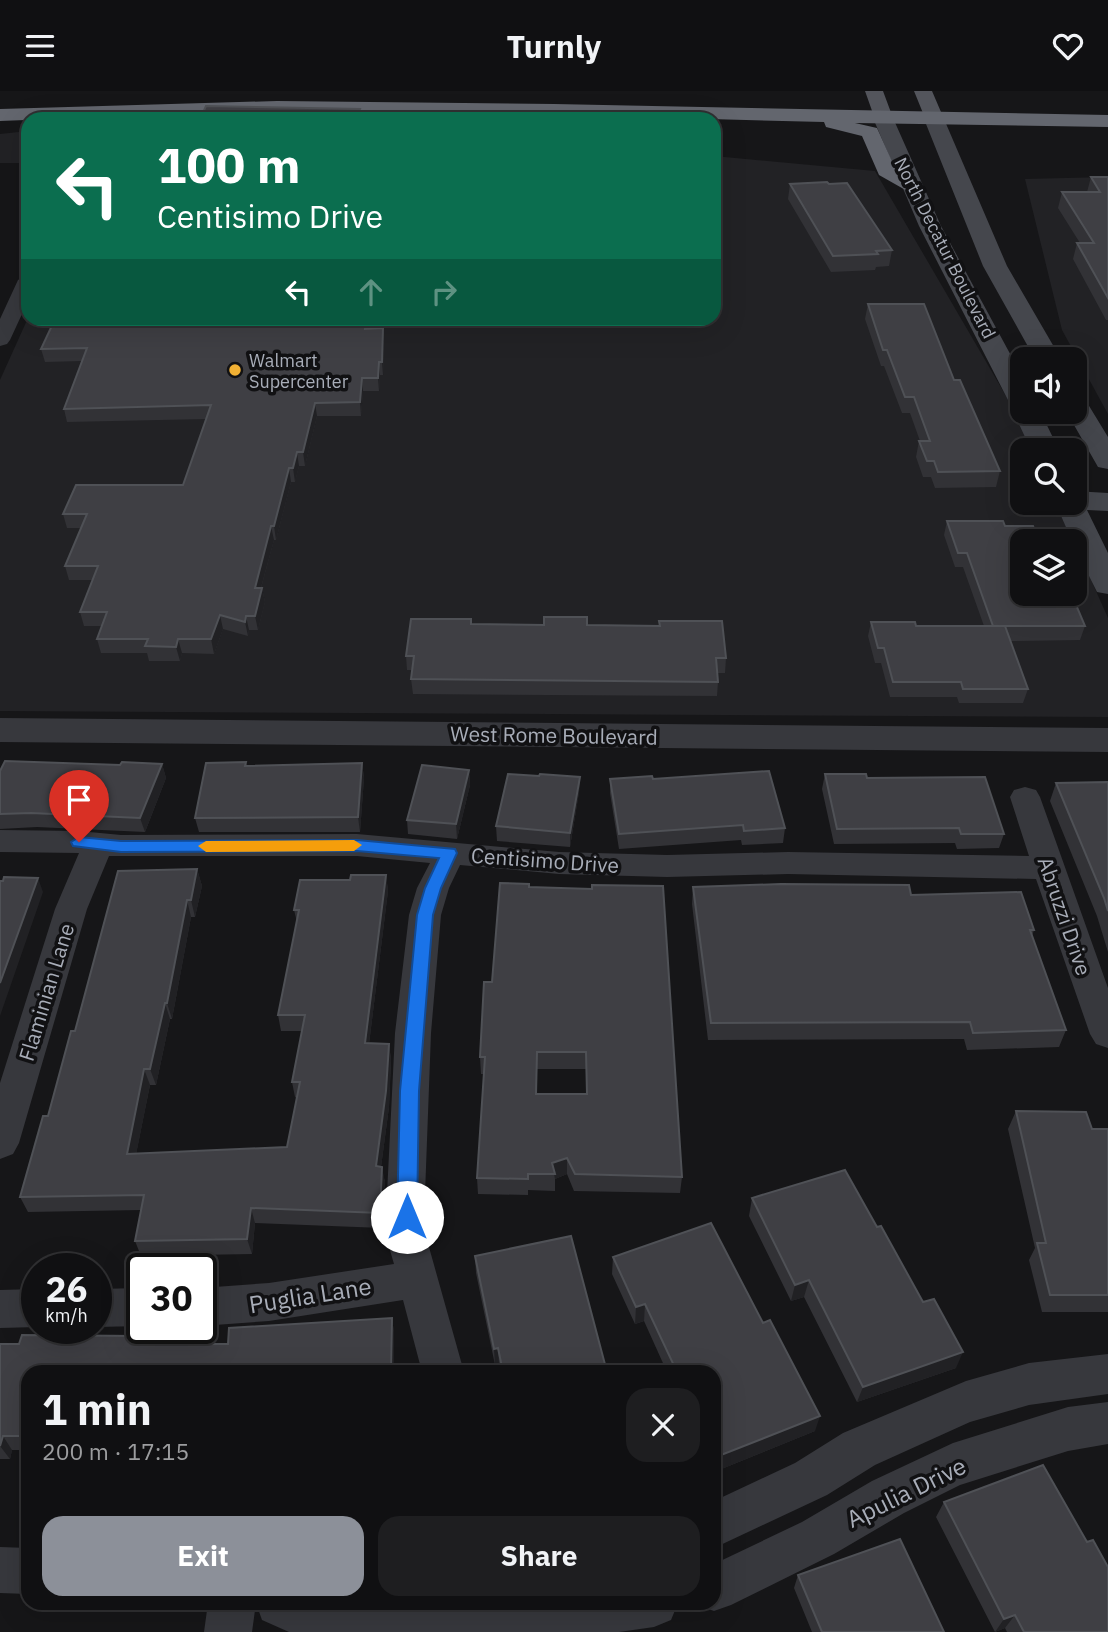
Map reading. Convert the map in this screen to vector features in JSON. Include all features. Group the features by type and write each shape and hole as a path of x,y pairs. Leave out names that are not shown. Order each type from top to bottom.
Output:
{"highway":[{"path":"0,101 129,91"},
{"path":"56,112 330,105 718,112"},
{"path":"721,112 883,118 1108,121"},
{"path":"0,115 21,114"},
{"path":"782,114 866,130 872,135 886,171 909,186"},
{"path":"947,150 973,124 992,120"}],"main road":[{"name":"North Decatur Boulevard","path":"874,91 909,186 1010,379"},
{"name":"North Decatur Boulevard","path":"923,91 1003,283 1041,347"},
{"path":"1087,424 1108,461"},
{"path":"1087,512 1108,502"},
{"path":"1083,515 1108,585"}],"street":[{"path":"0,340 21,296"},
{"name":"West Rome Boulevard","path":"0,730 1108,740"},
{"name":"Abruzzi Drive","path":"1026,797 1048,868 1108,1034"},
{"name":"Centisimo Drive","path":"0,841 121,846 357,845 559,863 667,866 788,863 1048,868"},
{"name":"Flaminian Lane","path":"0,1143 71,909 98,844"},
{"path":"441,1365 407,1240 408,1121 413,1033 425,915 433,888 450,853"},
{"name":"Puglia Lane","path":"217,1306 269,1302 418,1279"},
{"path":"0,1309 21,1308"},
{"path":"721,1522 811,1479 859,1449 966,1402 1029,1384 1108,1374"},
{"name":"Apulia Drive","path":"721,1585 818,1538 888,1497 953,1465 1068,1429 1108,1423"},
{"path":"0,1570 21,1571"},
{"path":"228,1632 231,1610"},
{"path":"327,1610 461,1617 570,1616 609,1610"}],"shaded area":[{"path":"21,132 21,163 0,163 0,134"},
{"path":"721,157 875,171 1010,403 1010,424 1020,424 1027,438 1010,438 1010,515 1061,515 1067,529 1010,529 1010,606 1087,606 1087,571 1108,618 1108,717 0,711 0,380 24,326 721,326"},
{"path":"1108,177 1108,414 1087,376 1087,347 1071,347 1062,330 1025,179"}],"building":[{"path":"206,106 360,109 359,112 203,112"},
{"path":"1091,177 1108,177 1108,298 1077,243 1094,243 1062,192 1100,192"},
{"path":"847,183 892,250 876,251 878,254 833,256 790,184"},
{"path":"868,304 924,304 954,380 960,380 1000,471 938,472 934,461 927,461 919,441 930,441 914,397 905,397 887,350 883,350"},
{"path":"52,326 383,328 382,362 379,362 378,378 362,378 360,402 315,403 303,452 297,452 293,468 289,468 274,526 271,526 255,588 262,588 255,616 246,616 245,622 220,615 211,639 178,639 176,647 145,646 148,639 97,639 107,612 80,612 98,566 65,566 87,514 63,514 76,485 183,485 211,405 64,409 87,348 41,349"},
{"path":"947,521 1003,521 1005,526 1033,526 1034,529 1010,529 1010,606 1077,606 1085,626 993,626 967,553 958,553"},
{"path":"544,617 587,617 587,625 660,626 659,621 722,621 726,658 716,658 718,682 411,679 414,656 406,656 411,619 471,619 471,624 544,625"},
{"path":"871,622 915,622 916,626 1005,626 1028,689 963,689 961,682 893,682 884,648 878,648"},
{"path":"5,761 162,764 140,818 0,814 0,771"},
{"path":"246,762 245,766 362,763 358,817 195,818 206,763"},
{"path":"422,765 469,770 456,824 407,820"},
{"path":"769,771 785,828 744,831 743,825 619,834 610,779 652,776 653,779"},
{"path":"508,774 580,777 570,833 496,826"},
{"path":"825,774 866,774 867,778 985,777 1004,834 961,834 959,828 837,829"},
{"path":"1108,782 1108,911 1056,783"},
{"path":"197,869 191,900 187,900 167,1003 150,1069 144,1069 127,1154 287,1147 300,1082 292,1082 305,1015 278,1015 299,910 294,910 300,880 350,880 351,875 386,875 365,1043 389,1044 376,1166 382,1167 380,1213 251,1208 247,1239 135,1241 144,1195 20,1197 43,1116 48,1116 71,1031 75,1031 118,871"},
{"path":"4,877 38,878 0,983 0,881 3,881"},
{"path":"500,883 529,884 529,887 592,889 592,885 663,886 682,1177 575,1174 567,1158 552,1163 555,1174 528,1174 528,1179 477,1178 485,1057 480,1057 484,982 492,982","holes":["537,1052 586,1052 587,1094 536,1094"]},
{"path":"781,884 909,885 911,895 1021,892 1034,930 1030,930 1066,1030 973,1033 970,1022 711,1023 693,887"},
{"path":"1016,1111 1086,1112 1092,1129 1108,1129 1108,1295 1050,1295 1037,1243 1046,1243"},
{"path":"845,1170 877,1227 881,1226 923,1302 934,1299 963,1352 863,1387 809,1280 795,1285 752,1198"},
{"path":"711,1223 763,1323 770,1320 820,1416 721,1455 721,1365 674,1365 645,1304 636,1307 613,1257"},
{"path":"571,1236 605,1365 502,1365 498,1348 494,1349 475,1256"},
{"path":"392,1318 391,1365 21,1365 21,1436 3,1436 0,1446 0,1344 19,1344 21,1338 21,1344 112,1344 112,1336 126,1336 126,1344 228,1344 229,1328"},
{"path":"1043,1465 1087,1542 1093,1540 1108,1567 1108,1632 1024,1632 1015,1615 1004,1619 944,1502"},
{"path":"900,1539 944,1632 822,1632 798,1575"}],"slow traffic":[{"path":"206,846 354,845"}],"place":[{"name":"Walmart Supercenter","path":"235,370"}],"route":[{"path":"79,842 121,846 357,845 450,853 433,888 425,915 413,1033 408,1121 407,1217"}]}
